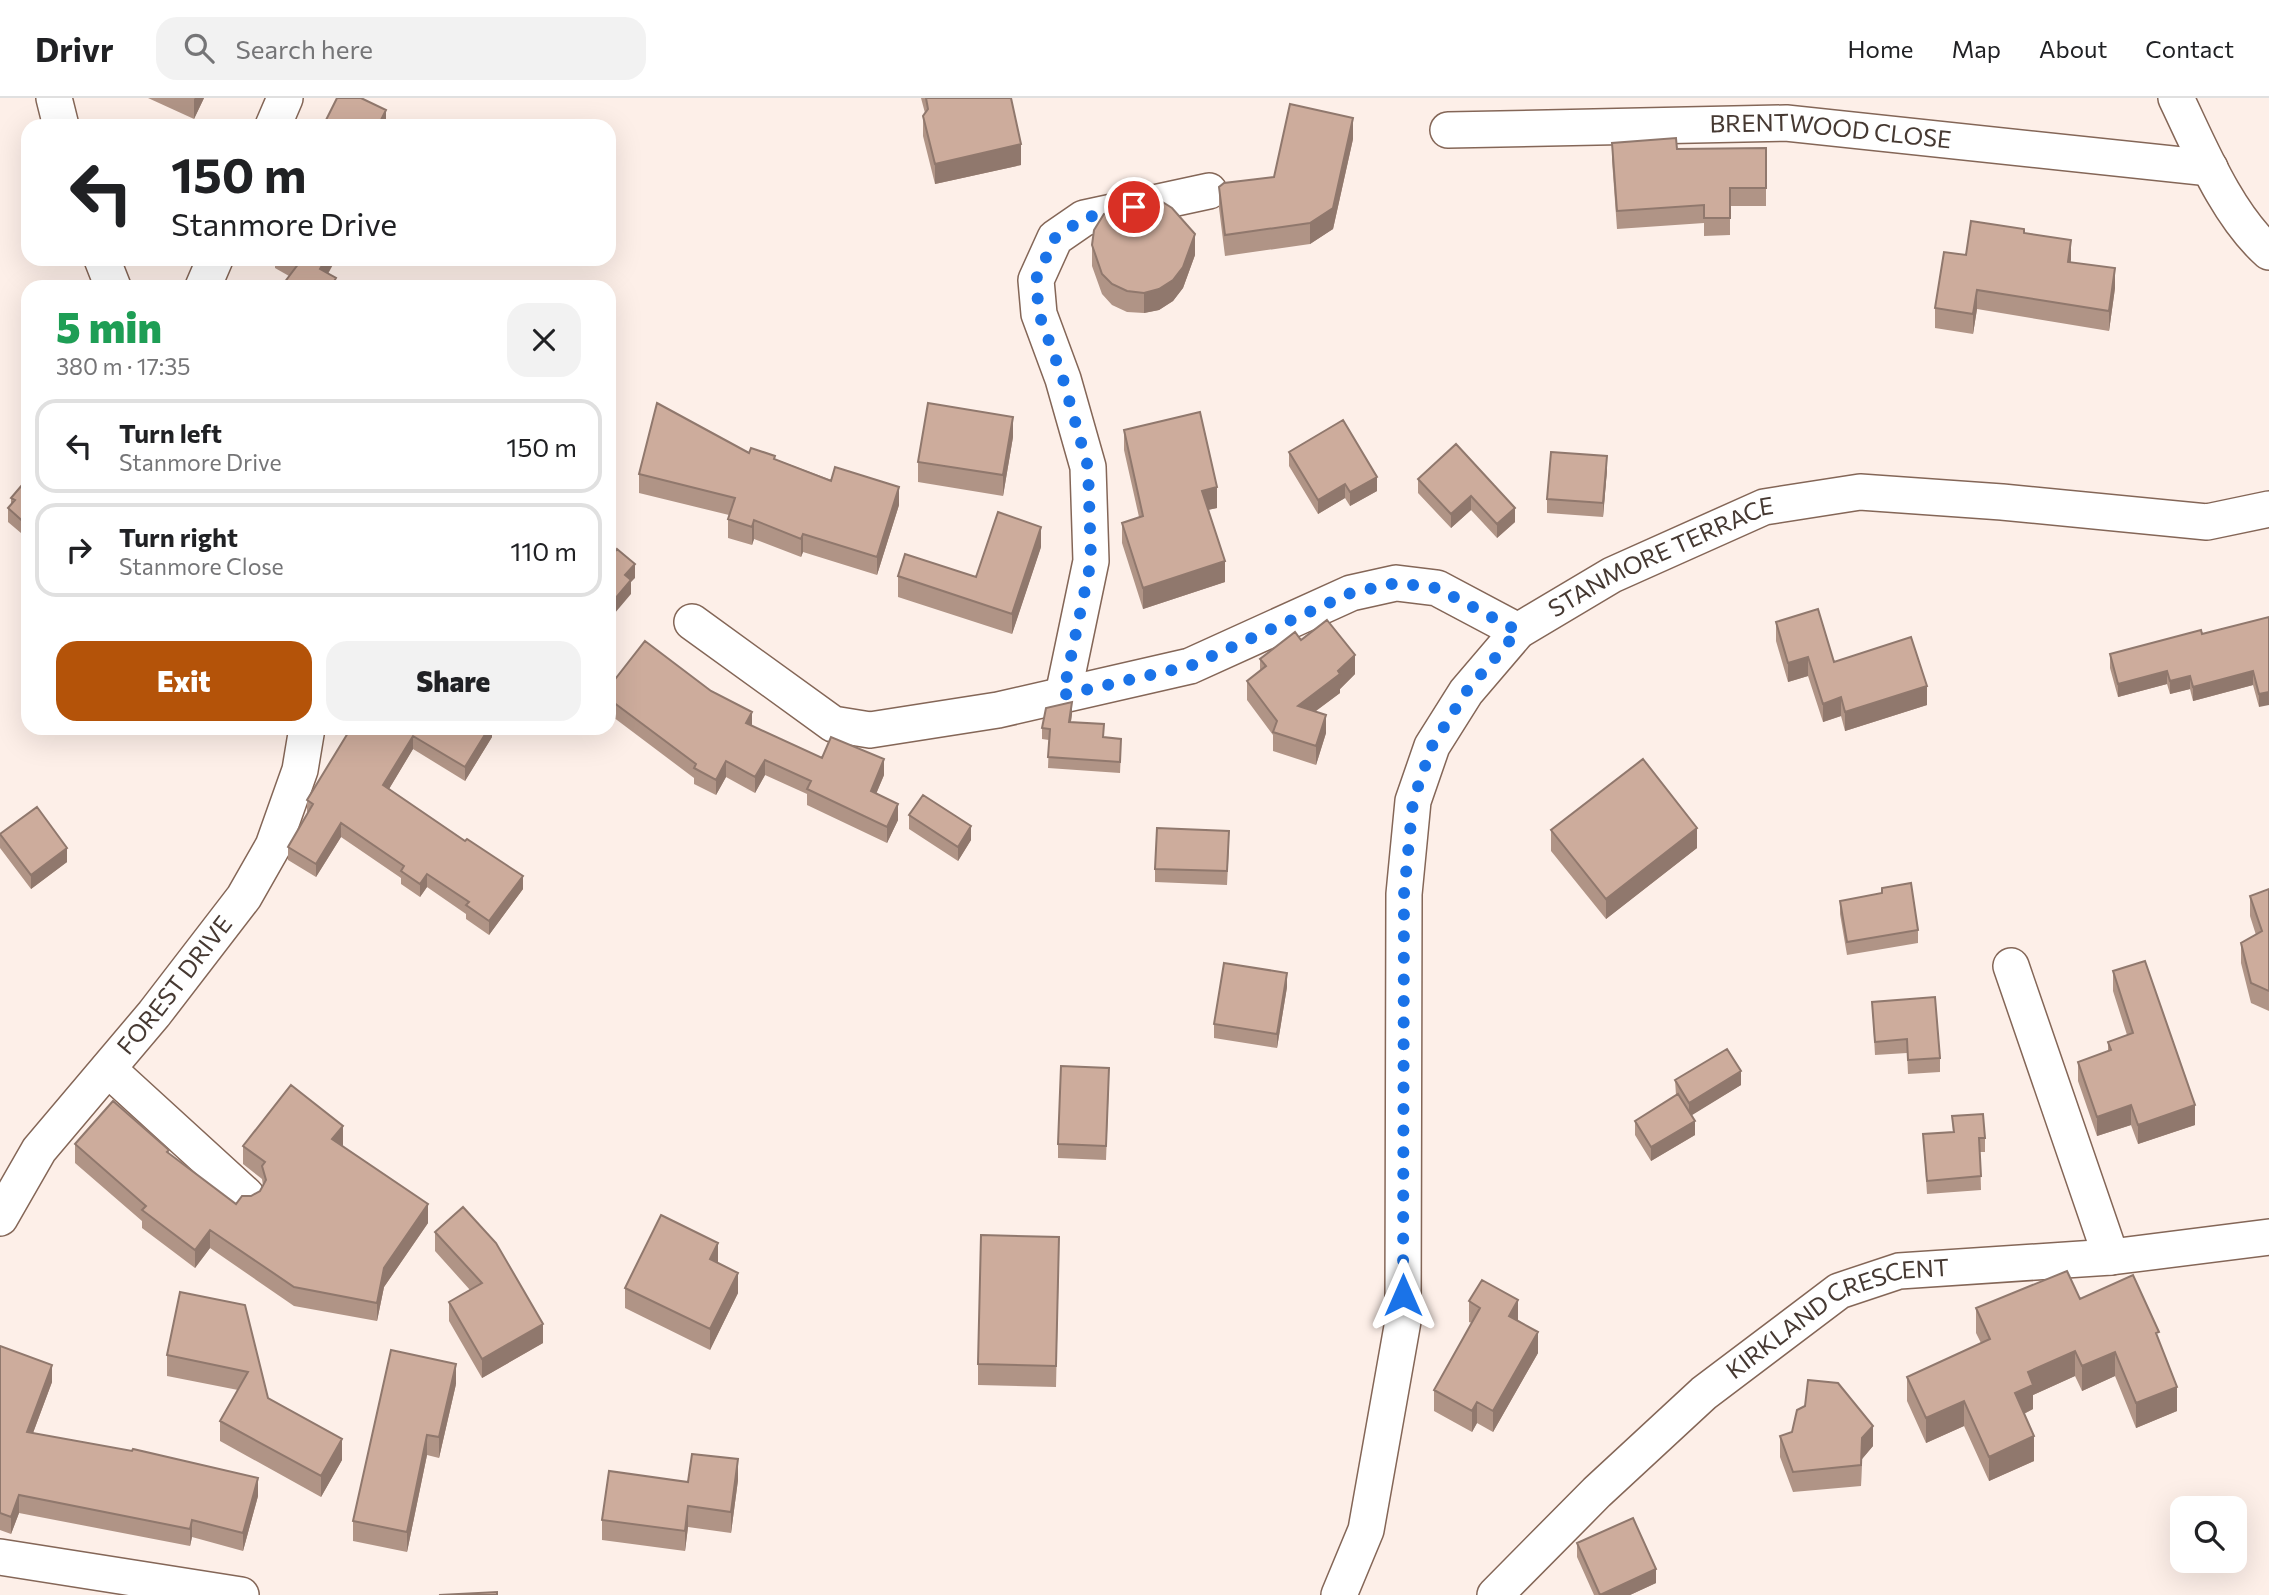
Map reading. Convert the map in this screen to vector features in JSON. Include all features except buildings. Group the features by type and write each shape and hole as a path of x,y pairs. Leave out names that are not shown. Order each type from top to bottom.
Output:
{"street":[{"path":"54,98 59,119"},
{"path":"276,119 285,98"},
{"path":"2176,98 2210,167 2254,238 2269,252"},
{"name":"BRENTWOOD CLOSE","path":"1448,130 1786,123 2210,167"},
{"path":"1063,695 1091,561 1088,467 1063,379 1039,314 1036,279 1055,238 1084,218 1209,191"},
{"name":"STANMORE TERRACE","path":"1339,1595 1366,1530 1403,1321 1404,894 1413,801 1432,746 1466,692 1518,631 1612,575 1764,507 1860,492 2002,502 2207,522 2269,509"},
{"path":"692,622 833,724 870,730 998,710 1190,666 1351,593 1396,583 1437,588 1518,631"},
{"name":"FOREST DRIVE","path":"0,1218 39,1150 155,1014 250,887 273,846 300,770 306,735"},
{"path":"2011,966 2111,1257"},
{"path":"108,1069 246,1195"},
{"name":"KIRKLAND CRESCENT","path":"1495,1595 1597,1492 1704,1393 1839,1291 1899,1271 2111,1257 2269,1237"},
{"path":"0,1557 241,1595"}],"route":[{"path":"1134,207 1084,218 1055,238 1036,279 1039,314 1063,379 1088,467 1091,561 1063,695 1190,666 1351,593 1396,583 1437,588 1518,631 1466,692 1432,746 1413,801 1404,894 1403,1295"}]}
